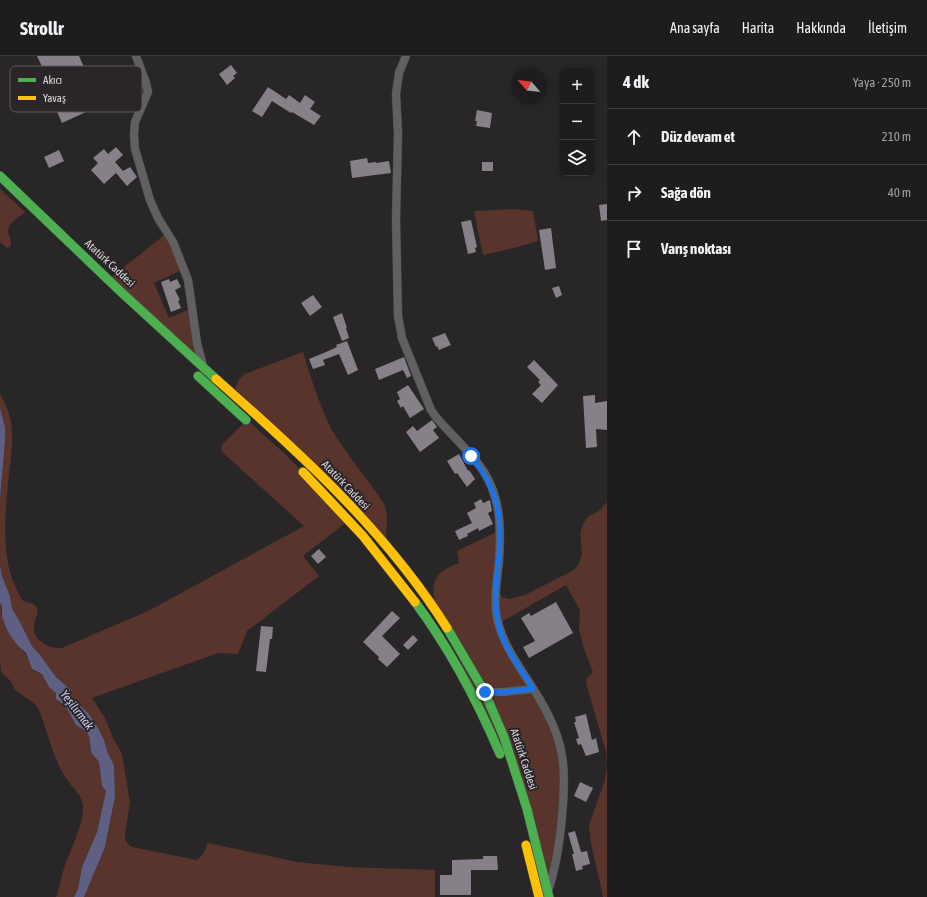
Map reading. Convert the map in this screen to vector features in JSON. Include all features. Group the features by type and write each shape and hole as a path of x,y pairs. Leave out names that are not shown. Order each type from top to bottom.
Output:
{"highway":[{"name":"Atatürk Caddesi","path":"0,176 204,368 290,445 386,546 436,611 485,692 497,717 522,791 548,895"},
{"name":"Atatürk Caddesi","path":"15,203 158,338"},
{"path":"190,369 252,424"},
{"name":"Atatürk Caddesi","path":"294,464 330,500 378,553 427,616 468,684 487,721 501,756 517,807"},
{"path":"524,834 539,897"}],"street":[{"path":"136,56 140,66"},
{"path":"406,56 399,73 396,94 398,134 396,219 397,291 400,329 431,410 483,471 491,485 496,502 500,536 496,587 498,624 509,650 533,689 555,730 564,768 558,856 548,895"},
{"path":"142,72 148,92 142,106"},
{"path":"139,112 135,122 135,149 150,200 158,218 173,242 188,280 196,342 204,368"},
{"path":"485,692 533,689"}],"shaded area":[{"path":"0,189 25,212 10,224 8,231 11,244 10,247 7,248 0,242"},
{"path":"514,209 533,211 538,241 483,255 474,211"},
{"path":"167,233 184,269 154,283 169,318 192,308 204,368 109,279"},
{"path":"303,352 319,400 331,428 343,448 384,504 387,514 386,545 235,388 240,378 245,374"},
{"path":"0,393 9,414 12,435 6,518 6,552 9,568 15,586 22,600 36,606 37,608 34,624 36,636 43,643 53,647 62,648 150,610 304,526 221,451 222,445 247,420 284,453 349,520 303,556 319,576 247,631 238,654 218,653 92,698 105,718 113,738 122,754 130,802 125,835 125,840 127,843 132,847 197,860 203,854 208,843 297,862 347,867 435,870 435,897 84,897 107,838 115,797 114,765 98,728 88,713 73,699 70,689 56,677 32,646 12,608 10,596 2,576 0,565 0,499 5,427 0,408"},
{"path":"607,502 607,767 606,752 586,683 587,678 593,672 583,646 579,628 580,610 566,585 498,624 555,731 564,787 548,892 522,791 436,611 433,590 435,580 438,576 448,568 459,563 457,551 500,530 496,587 502,597 509,599 525,595 574,570 579,564 581,558 582,552 580,536 583,525 589,517 601,509"},
{"path":"0,603 2,606 1,614 8,632 25,653 34,671 44,676 47,684 56,693 58,702 66,707 76,725 86,731 89,736 90,748 99,762 102,786 106,791 97,832 82,867 78,889 74,897 56,897 64,868 82,820 83,806 81,798 66,778 58,763 39,710 35,704 15,690 10,680 4,676 1,671"},
{"path":"607,767 607,897 603,897 591,843 589,825 604,783"}],"water":[{"path":"0,408 5,427 5,442 0,499"},
{"name":"Yeşilırmak","path":"0,565 2,576 10,596 12,608 32,646 56,677 70,689 73,699 88,713 104,740 108,754 114,765 115,797 105,847 84,897 74,897 78,889 82,867 97,832 106,791 102,786 99,762 91,752 89,736 86,731 76,725 66,707 56,699 56,693 49,687 42,674 32,669 26,653 17,645 8,632 2,617 2,606 0,603"}],"building":[{"path":"37,56 79,56 83,66 42,66"},
{"path":"231,65 237,73 233,76 235,78 227,85 219,74"},
{"path":"268,87 286,99 289,95 300,103 305,95 315,102 310,109 321,116 314,125 272,101 262,117 252,111"},
{"path":"477,110 492,113 490,128 476,126 477,121 475,121"},
{"path":"57,112 86,112 62,123"},
{"path":"116,147 123,155 115,162 123,171 130,167 137,177 127,186 116,173 104,184 91,170 98,163 93,158 104,149 108,154"},
{"path":"59,150 64,161 49,168 44,157"},
{"path":"367,158 368,163 389,161 391,173 352,178 350,161"},
{"path":"482,162 493,162 493,171 482,171"},
{"path":"607,204 607,220 601,221 599,205"},
{"path":"471,220 477,247 475,248 476,252 468,254 461,222"},
{"path":"551,228 556,268 545,270 539,230"},
{"path":"169,279 170,282 177,279 181,287 175,290 180,300 178,301 181,308 171,312 161,282"},
{"path":"559,286 562,295 556,298 552,288"},
{"path":"313,295 322,307 310,316 301,303"},
{"path":"342,313 349,338 342,341 333,317"},
{"path":"445,333 451,345 439,350 432,338"},
{"path":"347,341 358,370 348,375 339,354 323,360 325,365 313,369 309,359"},
{"path":"404,357 411,376 407,378 403,370 379,380 375,369"},
{"path":"534,360 558,385 542,403 532,394 541,385 538,382 540,380 527,367"},
{"path":"408,385 424,409 410,418 403,406 401,408 397,401 400,399 397,392"},
{"path":"595,395 595,403 607,401 607,430 596,429 597,447 586,448 583,396"},
{"path":"432,420 437,427 433,430 439,438 420,452 406,432 413,426 417,431"},
{"path":"459,454 468,471 469,470 475,479 467,487 457,473 455,474 447,461"},
{"path":"481,499 483,503 490,500 492,511 488,513 493,524 479,531 478,528 467,534 468,536 459,540 455,531 472,523 467,513 476,508 474,503"},
{"path":"319,549 326,557 318,564 311,556"},
{"path":"556,602 573,633 529,658 523,647 535,641 521,618 529,613 531,616"},
{"path":"392,611 400,618 382,636 400,654 387,667 363,642"},
{"path":"261,626 273,627 266,672 256,671"},
{"path":"413,635 418,640 408,650 403,645"},
{"path":"586,714 592,740 596,738 599,752 586,756 581,744 578,745 576,739 579,738 574,722 576,722 575,717"},
{"path":"580,782 593,788 586,802 574,796"},
{"path":"575,831 581,852 587,851 590,864 582,866 583,869 576,871 572,854 574,854 568,833"},
{"path":"483,856 497,856 498,870 471,870 471,895 440,895 440,875 452,875 452,860 483,859"}],"traffic: fast":[{"path":"0,176 120,291 216,379"},
{"path":"198,376 246,420"},
{"path":"415,602 440,638 462,675 500,754"},
{"path":"447,628 484,691 504,737 527,809 549,897"}],"traffic: slow":[{"path":"216,379 310,465 370,526 423,593 447,628"},
{"path":"303,472 363,536 415,602"},
{"path":"526,845 539,897"}],"route":[{"path":"471,456 483,471 491,485 499,519 499,563 496,587 498,624 509,650 533,689 485,692"}]}
